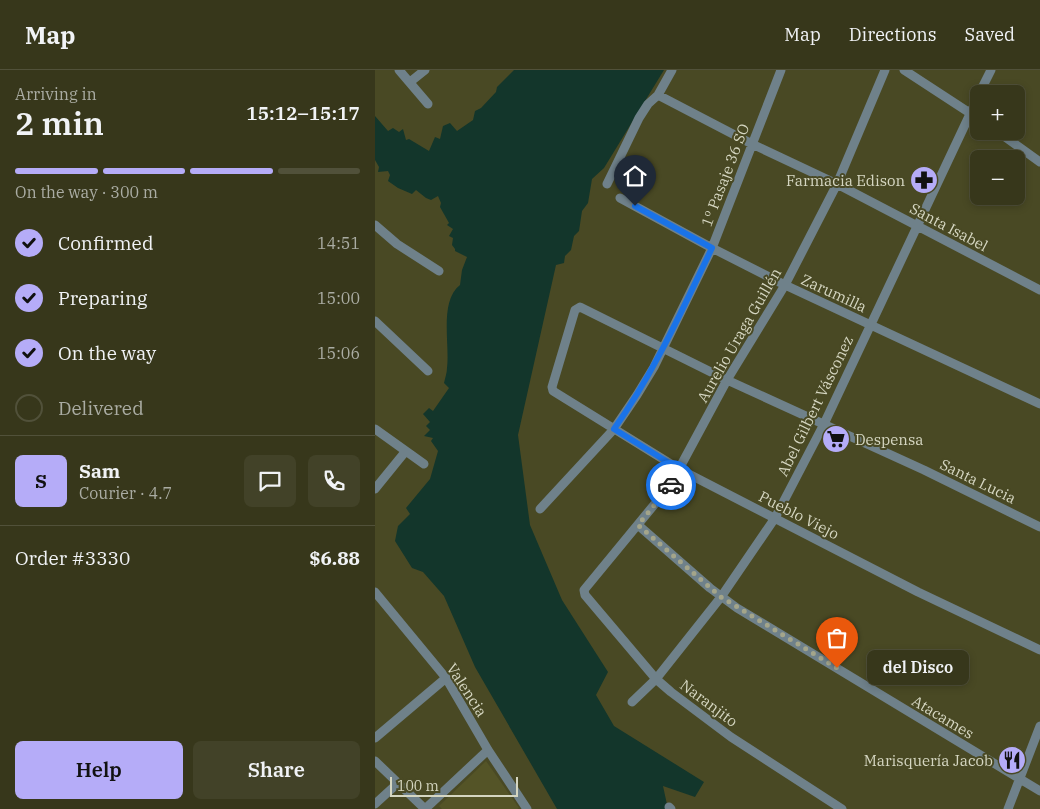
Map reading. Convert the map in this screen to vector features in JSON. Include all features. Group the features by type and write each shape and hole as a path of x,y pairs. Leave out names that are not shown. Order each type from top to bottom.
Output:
{"street":[{"path":"399,70 428,104"},
{"path":"409,82 425,70"},
{"path":"607,184 639,118 648,104 658,95 672,70"},
{"name":"1º Pasaje 36 SO","path":"541,509 614,429 637,396 664,348 712,248 781,70"},
{"name":"Aurelio Uraga Guillén","path":"584,592 586,585 676,478 727,380 785,285 837,184 885,70"},
{"path":"904,70 970,112"},
{"name":"Abel Gilbert Vásconez","path":"984,85 991,70"},
{"name":"Santa Isabel","path":"658,95 752,144 837,184 1040,290"},
{"name":"Abel Gilbert Vásconez","path":"633,702 656,679 721,597 775,518 824,424 970,112"},
{"path":"1009,140 1040,162"},
{"name":"Zarumilla","path":"620,198 785,285 1040,404"},
{"path":"375,225 397,244 439,271"},
{"name":"Santa Lucia","path":"553,391 552,387 575,310 577,307 580,307 727,380 1040,527"},
{"path":"375,322 428,371"},
{"name":"Pueblo Viejo","path":"553,391 679,469 918,592 1040,650"},
{"path":"375,429 424,464"},
{"path":"375,489 405,452"},
{"name":"Atacames","path":"638,525 721,597 1040,791"},
{"name":"Valencia","path":"375,592 446,678 488,750 527,809"},
{"name":"Naranjito","path":"584,592 656,679 688,706 731,738 842,809"},
{"path":"375,738 446,678"},
{"path":"1008,809 1040,726"},
{"path":"375,761 425,809 488,750"},
{"path":"375,804 397,783"}],"shaded area":[{"path":"514,70 664,70 604,168 592,179 588,203 582,211 579,231 574,236 571,250 565,256 564,263 556,265 518,435 530,525 562,600 608,672 596,695 614,726 704,782 695,797 663,786 668,809 557,809 475,667 444,596 423,572 412,568 395,541 398,526 410,514 406,508 430,479 438,451 431,441 433,438 424,436 430,430 426,426 430,422 423,414 429,408 433,411 449,388 444,383 448,358 447,312 454,292 460,285 462,270 467,257 455,251 452,245 453,238 449,236 453,229 447,225 449,223 440,207 441,203 438,196 431,200 416,190 412,194 388,181 390,175 388,171 378,172 379,167 375,160 375,116 388,131 393,128 399,132 403,129 406,140 409,139 429,151 435,137 440,139 443,126 450,123 457,131 473,120 475,111 481,108 496,92 497,87"},
{"path":"486,761 519,808 442,809 439,806"}],"way so far":[{"path":"671,485 638,525 721,597 837,668"}],"place":[{"name":"Farmacia Edison","path":"924,180"},
{"name":"Despensa","path":"836,439"},
{"name":"del Disco","path":"837,668"},
{"name":"Marisquería Jacob","path":"1012,760"}],"route":[{"path":"635,206 712,248 654,367 614,429 679,469 677,477 671,485"}]}
